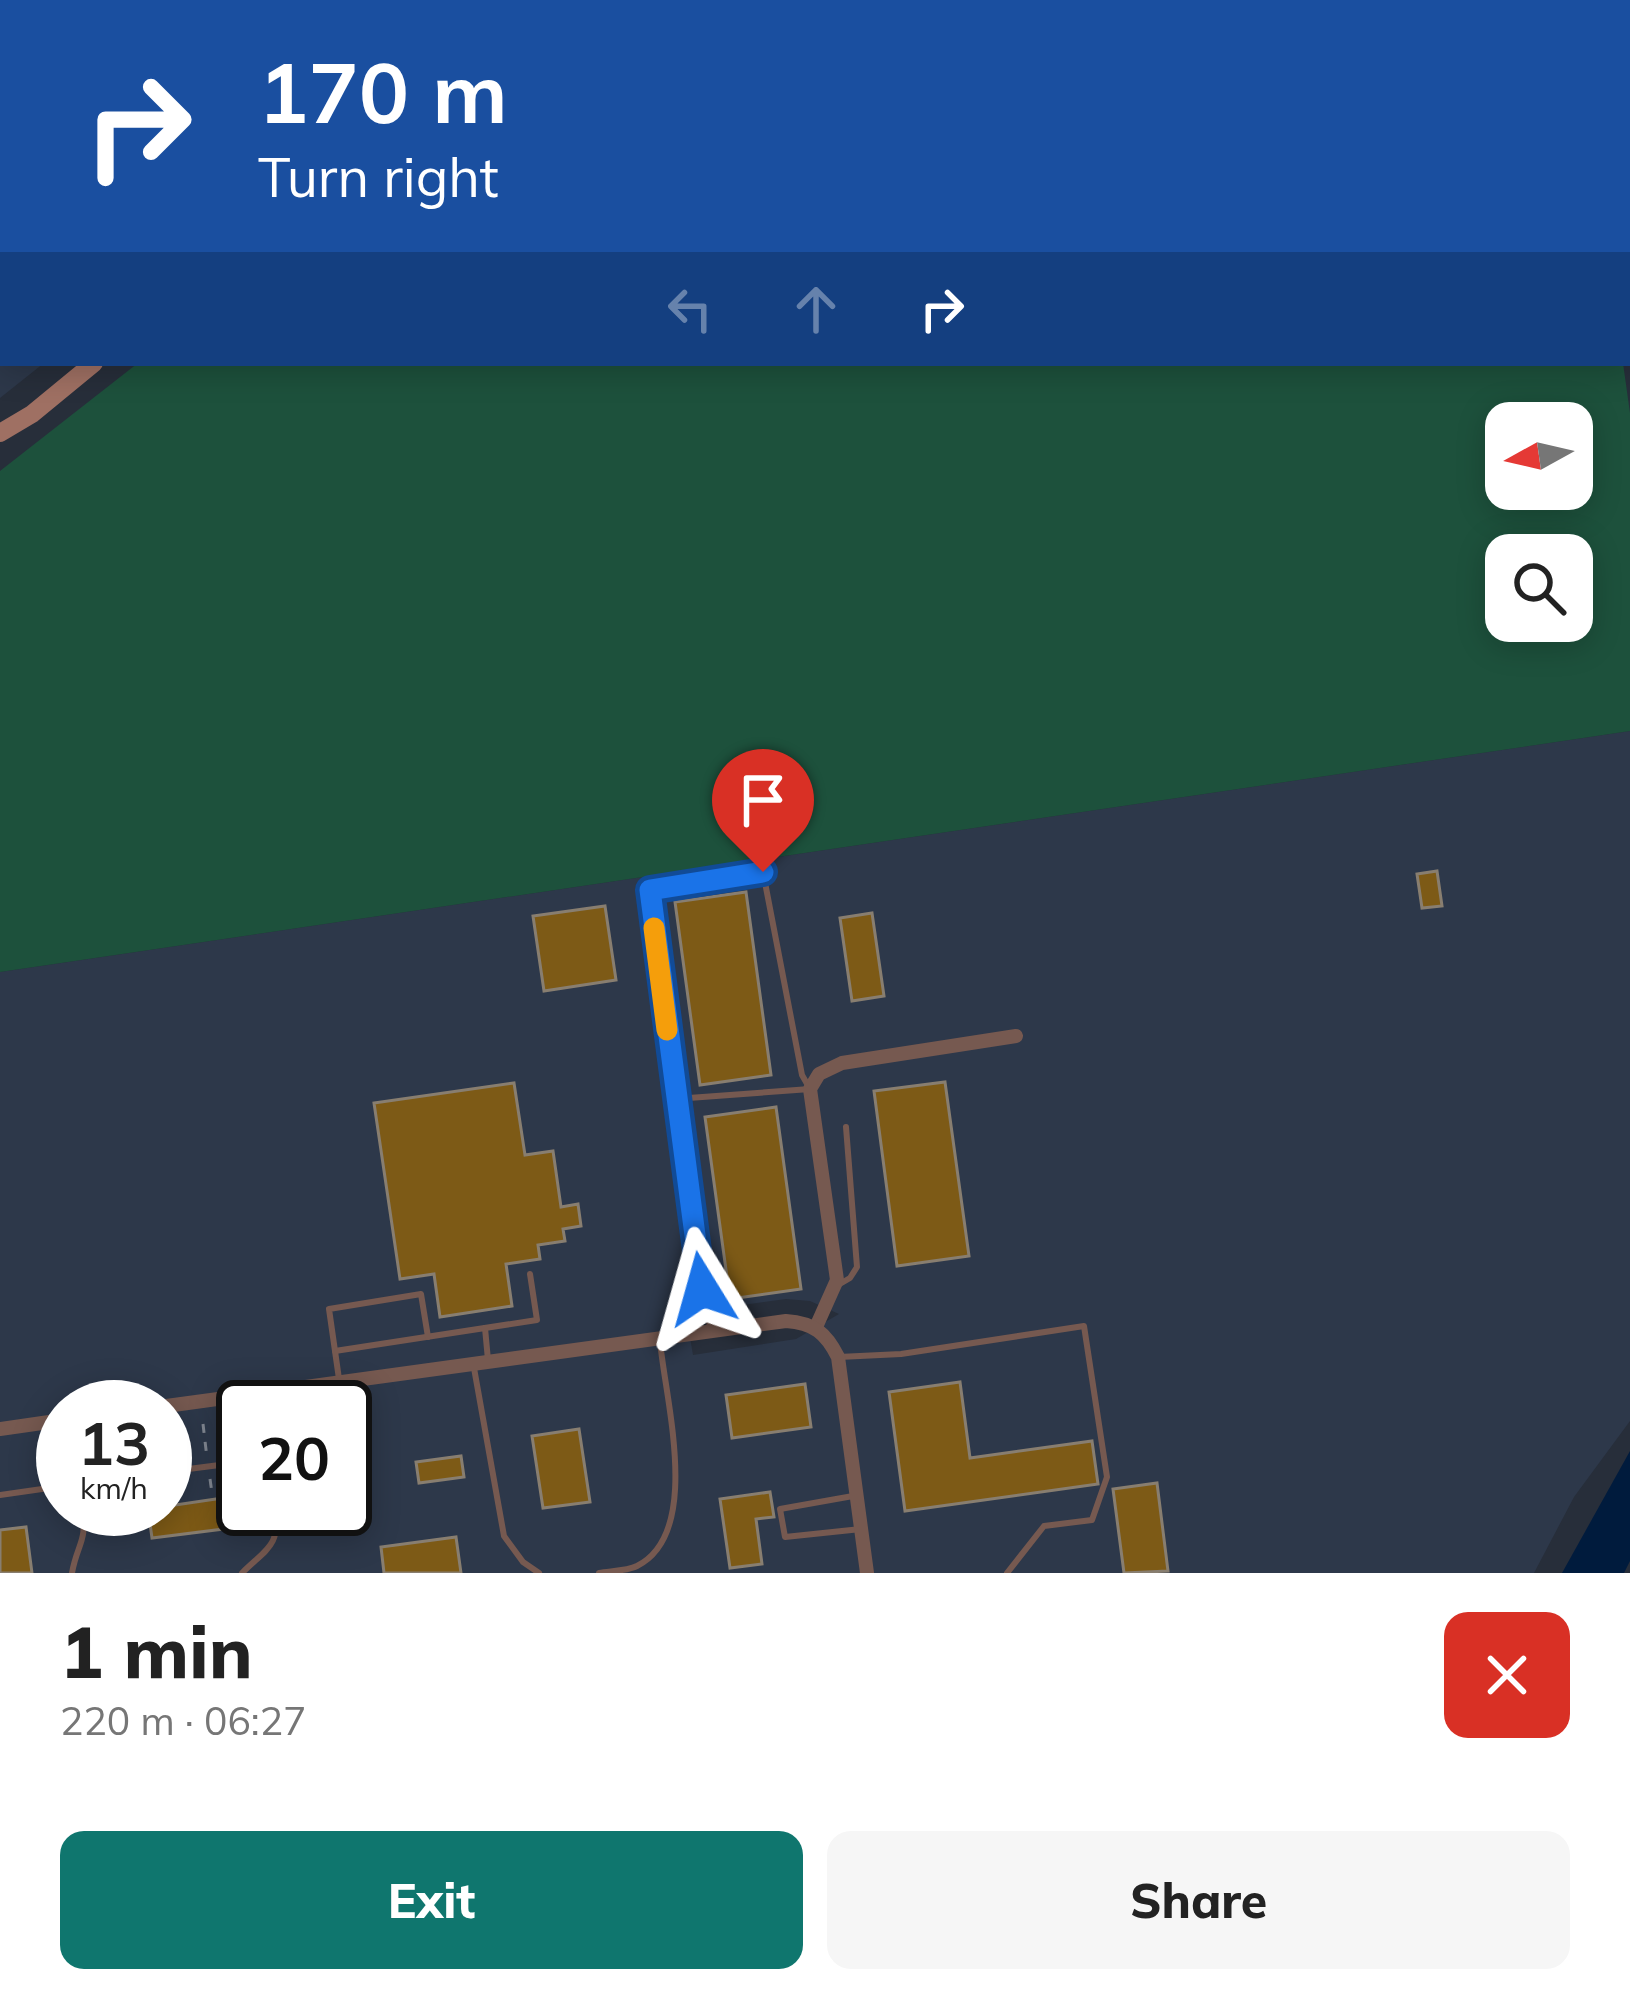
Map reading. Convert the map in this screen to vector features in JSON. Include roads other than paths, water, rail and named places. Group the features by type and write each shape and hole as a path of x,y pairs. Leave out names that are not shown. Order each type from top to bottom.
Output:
{"main road":[{"path":"0,433 32,414 90,366"}],"street":[{"path":"816,1328 838,1280 810,1089 819,1074 842,1063 1016,1036"},
{"path":"354,1380 786,1322 816,1328 830,1340 838,1357 867,1573"},
{"path":"0,1429 36,1424"}],"lane":[{"path":"675,1099 810,1089 802,1075 763,872 650,890 675,1099 710,1332"},
{"path":"835,1286 850,1279 857,1267 846,1127"},
{"path":"335,1351 537,1320 530,1274"},
{"path":"339,1380 328,1309 422,1294 428,1337"},
{"path":"838,1357 901,1354 1084,1326 1108,1477 1092,1520 1044,1526 1007,1573"},
{"path":"485,1328 481,1363 504,1537 538,1573"},
{"path":"599,1573 637,1566 665,1538 678,1480 660,1339"},
{"path":"0,1495 36,1490"},
{"path":"857,1496 781,1509 785,1537 861,1529"},
{"path":"72,1573 85,1536"},
{"path":"242,1573 274,1545 276,1536"}],"water":[{"path":"1630,1451 1630,1561 1624,1573 1562,1573"}]}
